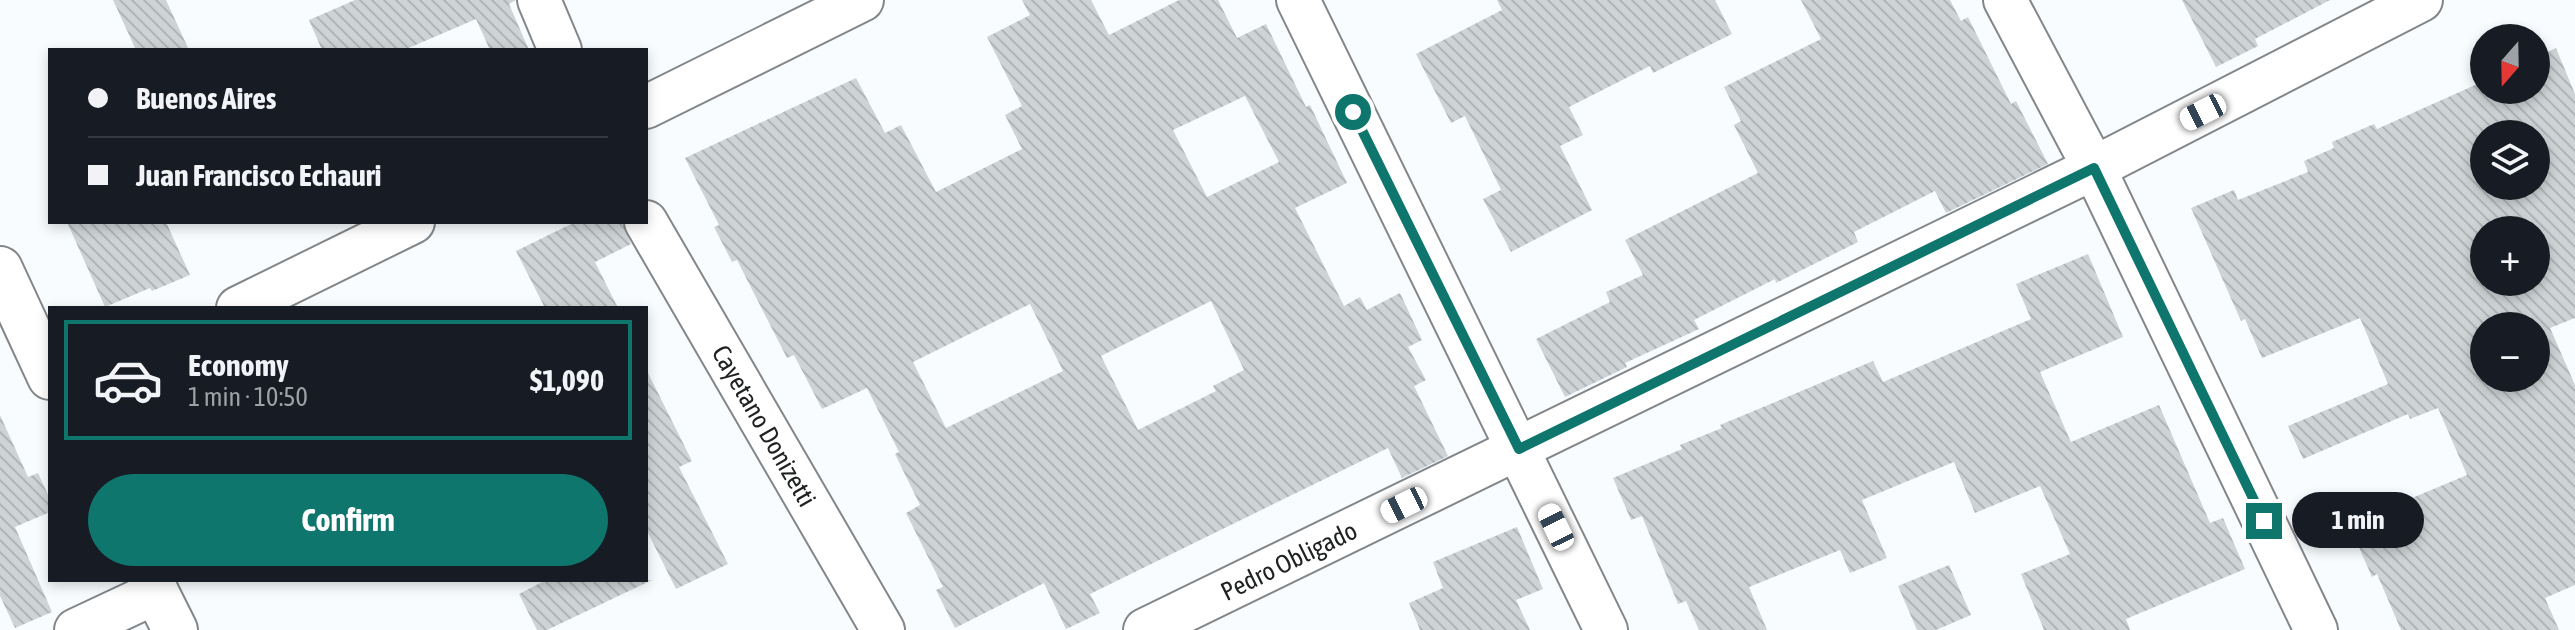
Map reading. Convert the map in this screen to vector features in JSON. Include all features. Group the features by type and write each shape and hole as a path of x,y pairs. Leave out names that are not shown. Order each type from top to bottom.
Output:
{"street":[{"path":"539,0 559,48"},
{"path":"648,106 862,0"},
{"path":"1298,0 1606,630"},
{"path":"2005,0 2094,168 2316,630"},
{"name":"Pedro Obligado","path":"1145,630 2094,168 2421,0"},
{"path":"242,306 409,224"},
{"name":"Cayetano Donizetti","path":"647,224 883,630"},
{"path":"0,269 48,373"},
{"path":"76,630 161,601"}],"building":[{"path":"113,0 166,0 188,48 135,48"},
{"path":"355,0 516,0 509,4 528,48 489,48 476,19 409,48 321,48 309,20"},
{"path":"1022,0 1091,0 1109,35 1179,0 1218,0 1237,38 1266,24 1306,107 1310,105 1347,183 1295,208 1344,306 1360,297 1367,310 1400,293 1422,340 1408,347 1426,380 1414,386 1448,456 1402,478 1388,448 1090,594 1100,613 1066,629 1044,583 955,628 936,590 943,587 906,513 920,505 895,454 899,452 867,388 822,409 794,355 787,358 737,260 732,262 714,227 719,225 685,158 856,78 885,133 901,125 936,192 1022,149 1005,115 1022,106 987,37 1030,15","holes":["1245,96 1279,162 1207,197 1173,130","1211,301 1244,370 1213,386 1216,391 1138,430 1101,356","1030,304 1063,371 946,428 913,362"]},
{"path":"1497,0 1715,0 1732,34 1653,73 1650,66 1569,107 1583,135 1560,146 1592,210 1511,252 1483,199 1501,190 1465,116 1451,123 1416,54 1502,10"},
{"path":"1801,0 1950,0 1961,21 1968,17 2011,104 2016,101 2048,164 1946,213 1935,191 1854,232 1858,242 1694,320 1699,329 1625,363 1627,367 1565,397 1536,339 1610,302 1606,292 1643,275 1625,240 1758,173 1734,125 1741,121 1724,87 1821,39"},
{"path":"2182,0 2330,0 2255,39 2258,46 2216,67"},
{"path":"2556,48 2575,94 2575,318 2550,328 2575,385 2575,585 2545,598 2559,630 2401,630 2377,574 2372,577 2354,536 2416,508 2412,498 2467,475 2438,408 2410,419 2408,414 2303,459 2288,426 2388,384 2360,318 2262,358 2245,319 2241,321 2191,208 2234,190 2238,200 2308,172 2304,161 2334,148 2332,142 2374,124 2377,129 2470,87 2470,104 2550,104 2550,51"},
{"path":"68,224 167,224 190,275 105,306"},
{"path":"571,224 623,224 631,244 595,262 617,306 544,306 516,251"},
{"path":"2088,254 2123,337 2040,372 2071,442 2159,405 2210,523 2223,518 2245,569 2126,619 2130,630 2044,630 2021,574 2070,554 2040,486 1975,513 1954,462 1862,500 1887,558 1850,573 1840,550 1749,587 1767,630 1699,630 1686,601 1678,604 1642,516 1631,520 1613,478 1682,449 1680,445 1722,428 1720,425 1873,361 1883,382 2031,319 2016,284"},
{"path":"648,373 692,461 679,467 728,564 676,589 648,533"},
{"path":"0,415 28,477 38,473 48,495 48,513 15,527 52,612 15,628 0,596"},
{"path":"1517,527 1543,589 1516,600 1530,630 1420,630 1409,603 1443,588 1433,562"},
{"path":"1949,565 1971,615 1936,630 1917,630 1898,586"},
{"path":"542,582 648,582 547,630 537,630 519,594"}],"route":[{"path":"1353,112 1519,449 2094,168 2264,521"}]}
